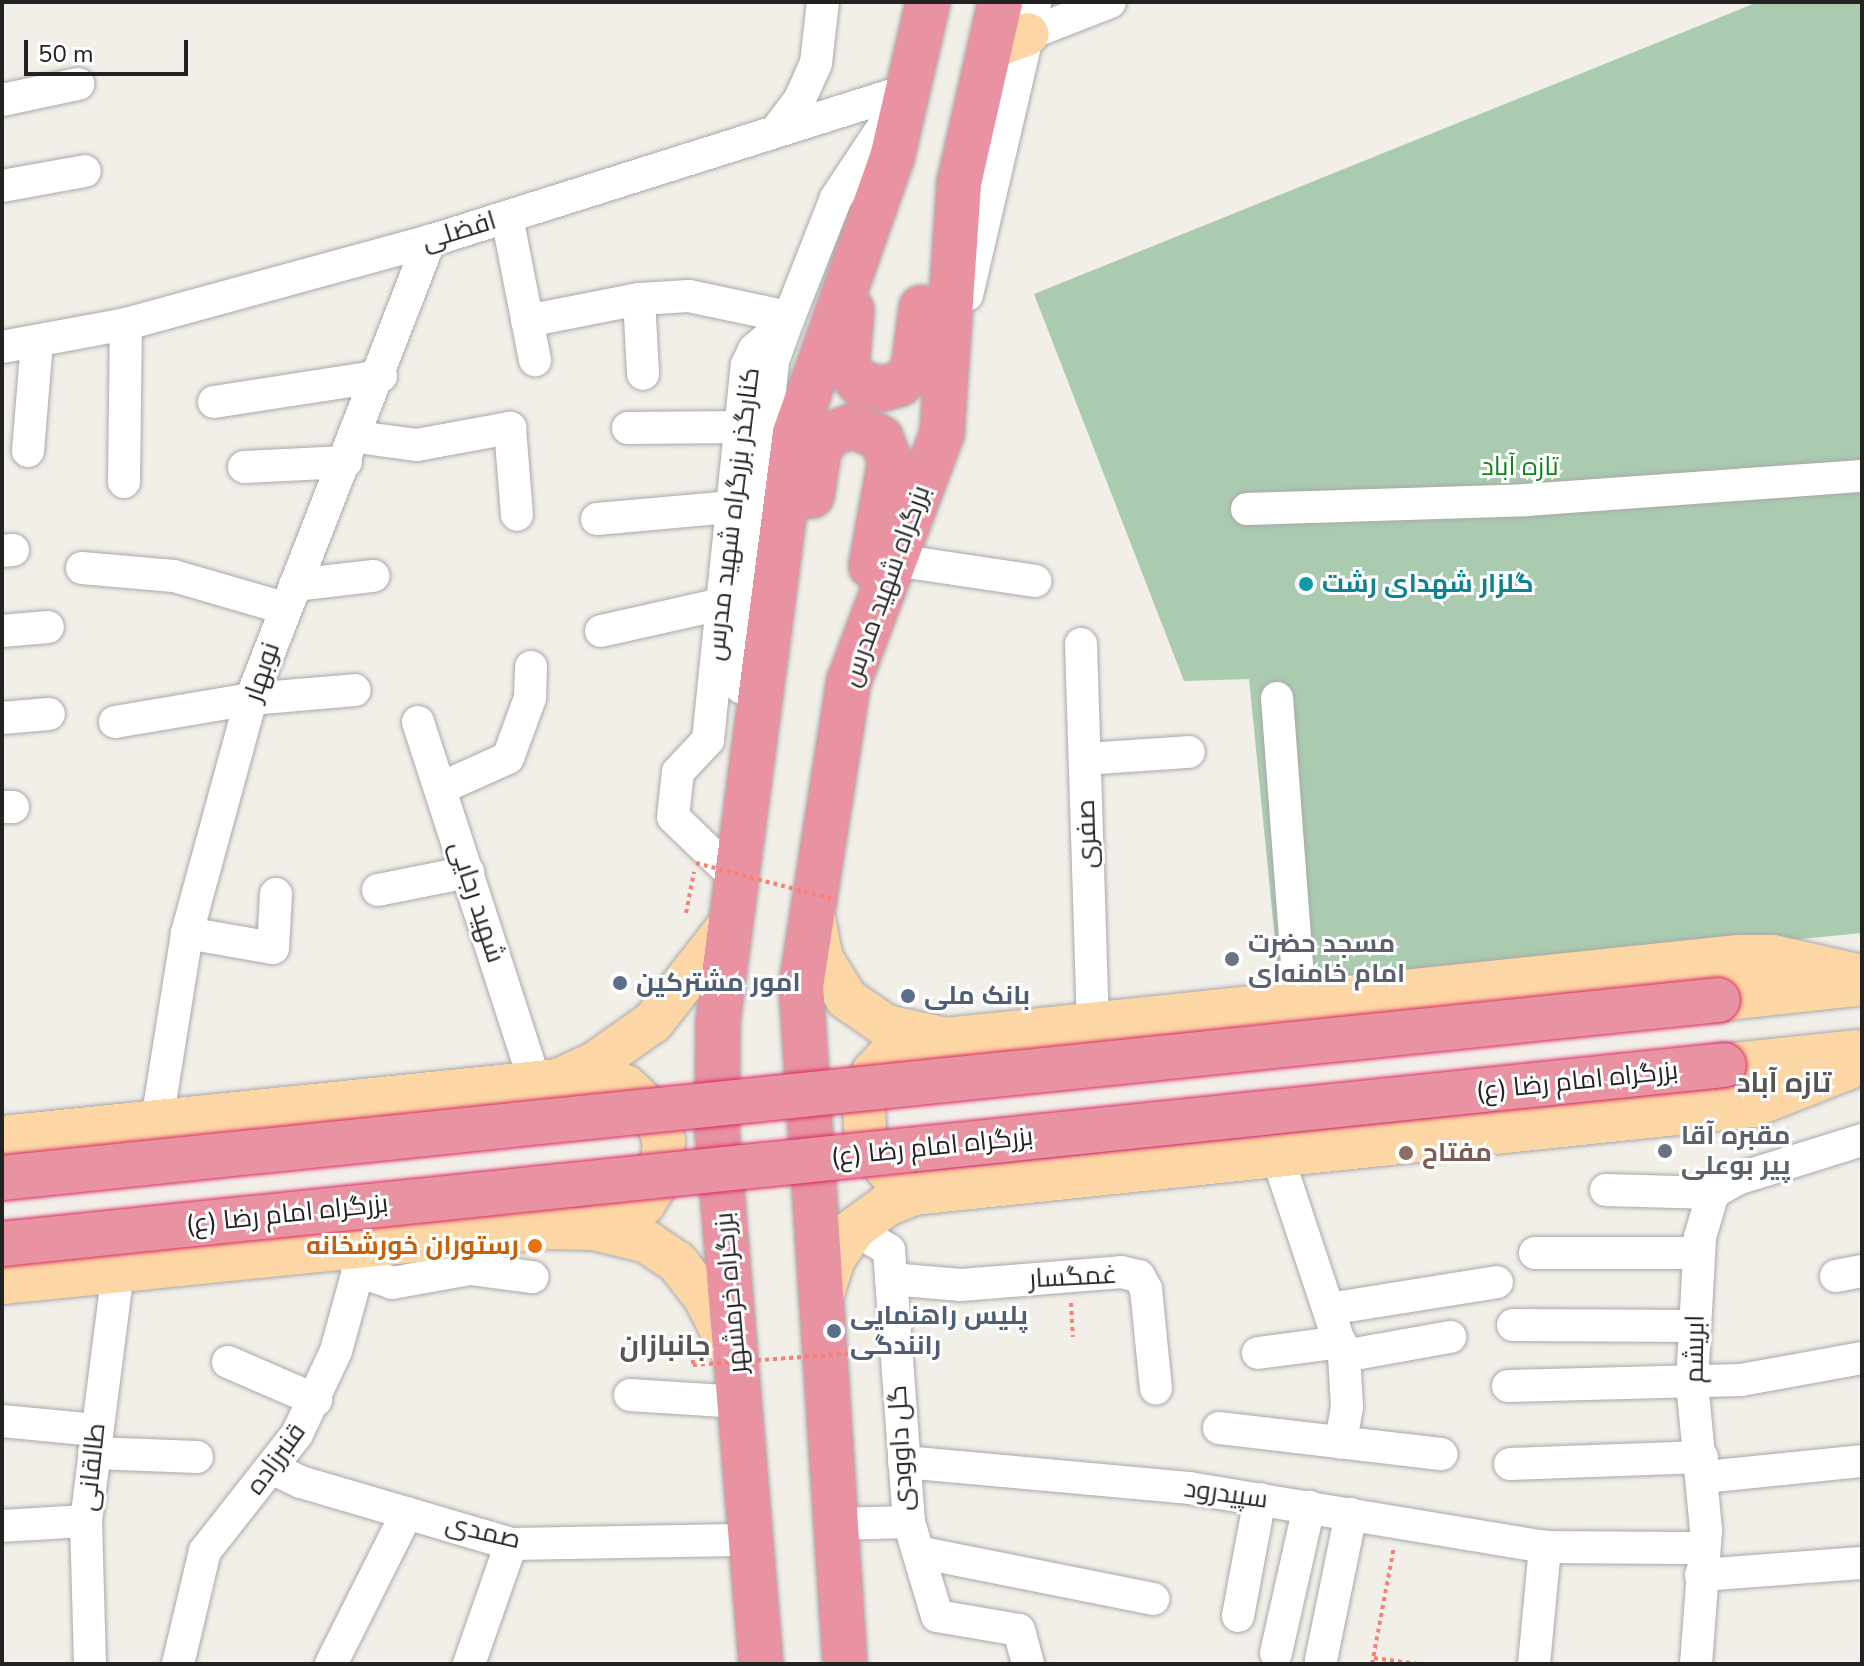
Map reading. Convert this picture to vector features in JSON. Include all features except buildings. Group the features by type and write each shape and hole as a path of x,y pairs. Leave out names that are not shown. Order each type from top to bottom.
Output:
{"highway":[{"path":"733,911 795,433 851,212 908,90 928,2"},
{"name":"بزرگراه شهید مدرس","path":"821,1318 800,1007 826,894 845,698 941,440 962,166 1013,21"},
{"path":"851,212 844,354 858,382 882,389 900,384 916,365 925,263 962,166"},
{"path":"761,706 792,645 819,451 829,435 852,426 876,433 890,461 845,698"},
{"name":"بزرگراه خرمشهر","path":"733,911 715,1088 761,1664"},
{"path":"2,1178 1718,1000"},
{"name":"بزرگراه امام رضا (ع)","path":"2,1244 1724,1065"},
{"path":"821,1318 845,1664"}],"main road":[{"path":"826,894 817,942 843,995 880,1024 942,1039"},
{"path":"544,1082 595,1063 653,1022 733,911"},
{"path":"949,1188 916,1187 888,1173 868,1149 860,1119 865,1088 881,1062 907,1044 1751,955 1862,976"},
{"path":"1718,1000 1862,985"},
{"name":"بزرگراه امام رضا (ع)","path":"1724,1065 1862,1051"},
{"name":"بزرگراه امام رضا (ع)","path":"949,1188 1766,1104 1862,1063"},
{"path":"2,1137 596,1077 626,1086 649,1107 663,1135 662,1172 644,1204 612,1224 581,1228"},
{"path":"821,1318 829,1270 854,1229 892,1202 949,1188"},
{"name":"بزرگراه امام رضا (ع)","path":"2,1283 118,1271 354,1260 581,1228 638,1239 677,1262 705,1298 739,1386"}],"street":[{"path":"789,128 816,63 823,2"},
{"path":"907,2 919,44"},
{"path":"944,393 1013,21 1110,2"},
{"path":"2,100 78,84"},
{"name":"افضلی","path":"2,347 126,324 430,241 908,90"},
{"name":"کنارگذر بزرگراه شهید مدرس","path":"733,911 728,870 673,817 678,772 708,740 749,358 789,317 851,212 845,139 833,124 789,128"},
{"path":"2,186 85,171"},
{"path":"507,217 535,360"},
{"name":"نوبهار","path":"157,1121 187,933 251,699 381,376 430,241"},
{"path":"527,321 639,299 689,296 789,317 773,361 738,719 753,766"},
{"path":"639,299 643,374"},
{"path":"124,482 126,324"},
{"path":"28,451 37,341"},
{"path":"214,402 381,376"},
{"path":"628,428 741,427"},
{"path":"244,467 352,450 417,445 510,428 517,515"},
{"path":"1247,509 1526,500 1862,476"},
{"path":"597,519 732,507"},
{"path":"895,560 1035,581"},
{"path":"82,568 174,576 290,597 373,576"},
{"path":"601,631 722,604"},
{"path":"2,631 48,627"},
{"name":"صفری","path":"1081,644 1093,1024"},
{"path":"441,788 508,758 530,698 531,667"},
{"path":"115,722 251,699 355,690"},
{"path":"1277,698 1300,1002"},
{"path":"2,718 49,714"},
{"name":"شهید رجایی","path":"418,722 544,1082"},
{"path":"1085,759 1189,752"},
{"path":"378,890 468,872"},
{"path":"187,933 273,948 276,894"},
{"path":"1606,1190 1713,1193 1737,1179 1862,1140"},
{"path":"1277,1155 1342,1349 1347,1407 1341,1442"},
{"name":"ابریشم","path":"1696,1664 1703,1467 1692,1382 1699,1253 1713,1193"},
{"name":"گل داوودی","path":"835,1524 913,1537 904,1462 889,1250 854,1229"},
{"path":"1535,1253 1699,1253"},
{"path":"354,1260 392,1283 470,1269 532,1277"},
{"name":"قنبرزاده","path":"178,1664 205,1551 272,1468 316,1400 351,1312 354,1260"},
{"name":"طالقانی","path":"90,1664 86,1521 118,1271"},
{"name":"غمگسار","path":"891,1279 961,1285 1069,1277 1139,1276 1146,1289 1156,1389"},
{"path":"1329,1309 1497,1282"},
{"path":"1513,1325 1695,1326"},
{"path":"1258,1353 1342,1349 1450,1337"},
{"path":"1508,1386 1741,1380 1862,1358"},
{"path":"228,1362 316,1400"},
{"path":"630,1395 739,1386"},
{"path":"2,1421 95,1441 197,1457"},
{"path":"1219,1428 1441,1454"},
{"path":"1510,1464 1703,1467 1862,1461"},
{"name":"سپیدرود","path":"904,1462 1260,1499 1545,1547 1702,1562 1862,1563"},
{"name":"صمدی","path":"272,1468 511,1544 751,1540"},
{"path":"1238,1616 1260,1499"},
{"path":"1276,1653 1309,1507"},
{"path":"331,1664 407,1513"},
{"path":"1321,1660 1351,1514"},
{"path":"2,1526 86,1521"},
{"path":"913,1537 1153,1599"},
{"path":"913,1537 937,1616 1019,1630 1028,1664"},
{"path":"469,1664 511,1544"},
{"path":"1534,1664 1545,1547"}],"path":[{"path":"686,913 696,863 826,894"},
{"path":"1069,1277 1073,1337"},
{"path":"693,1365 858,1353"},
{"path":"1398,1521 1373,1661 1418,1664"}],"green space":[{"name":"تازه آباد","path":"1758,2 1862,2 1862,933 1280,990 1249,679 1184,681 1034,294"}],"place":[{"name":"گلزار شهدای رشت","path":"1306,584"},
{"name":"مسجد حضرت امام خامنه‌ای","path":"1232,959"},
{"name":"امور مشترکین","path":"620,983"},
{"name":"بانک ملی","path":"908,996"},
{"name":"مقبره آقا پیر بوعلی","path":"1665,1151"},
{"name":"مفتاح","path":"1406,1153"},
{"name":"رستوران خورشخانه","path":"535,1246"},
{"name":"پلیس راهنمایی رانندگی","path":"834,1331"}],"district":[{"name":"تازه آباد","path":"1784,1083"},
{"name":"جانبازان","path":"665,1346"}]}
